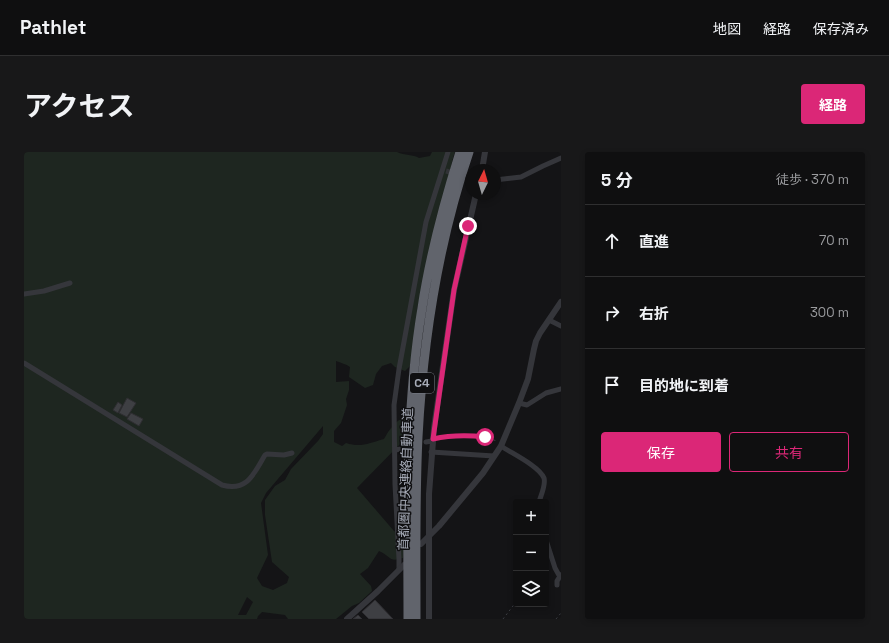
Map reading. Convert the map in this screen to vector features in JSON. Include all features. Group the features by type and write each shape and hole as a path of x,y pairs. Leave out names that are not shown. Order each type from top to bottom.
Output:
{"highway":[{"name":"首都圏中央連絡自動車道","path":"408,619 410,437 416,351 430,264 460,152"},
{"name":"首都圏中央連絡自動車道","path":"416,619 418,438 425,353 431,309 443,247 469,152"}],"street":[{"path":"398,570 399,559 394,405 399,369 426,222 444,171 448,152"},
{"path":"483,164 485,152"},
{"path":"501,179 521,177 561,158"},
{"path":"429,619 430,440 454,290 475,200"},
{"path":"24,294 44,291 70,283"},
{"path":"421,544 483,473 502,444 520,403 528,379 536,341 561,302"},
{"path":"549,320 561,326"},
{"path":"24,363 222,485 236,486 249,480 254,476 265,455 267,454 284,455 292,453"},
{"path":"520,403 527,405 546,393 561,389"},
{"path":"502,444 539,470 544,478 544,485 539,499"},
{"path":"395,450 401,449"},
{"path":"431,452 494,456"},
{"path":"549,549 555,568 560,576 557,581 557,585"},
{"path":"347,619 369,600 404,565"}],"path":[{"path":"430,440 463,435 485,437 502,444"},
{"path":"503,619 513,606"},
{"path":"556,619 561,613"}],"shaded area":[{"path":"24,152 397,152 419,158 430,156 432,152 455,152 417,309 417,319 410,366 405,371 395,367 391,363 382,366 376,374 373,385 365,388 349,377 350,367 336,361 336,382 349,381 349,390 346,399 347,405 341,423 334,431 334,442 342,446 346,443 361,445 384,439 393,426 405,417 407,424 406,438 357,488 394,531 403,536 405,545 403,558 395,560 379,551 368,568 360,574 371,586 372,591 359,603 352,606 336,619 288,619 285,615 262,612 257,619 24,619","holes":["323,426 323,434 318,441 291,469 285,480 275,486 265,500 265,515 272,562 289,577 287,583 273,590 262,586 257,578 268,555 261,503 266,493","247,597 253,602 246,615 238,615"]}],"building":[{"path":"127,398 136,403 127,417 119,413"},
{"path":"118,402 122,405 118,413 113,410"},
{"path":"131,413 143,419 139,426 127,419"},
{"path":"375,600 393,619 369,619 362,612"},
{"path":"358,615 362,619 353,619"}],"tunnel":[{"path":"446,171 465,176"}],"route":[{"path":"468,226 454,290 433,439 463,435 485,437"}]}
